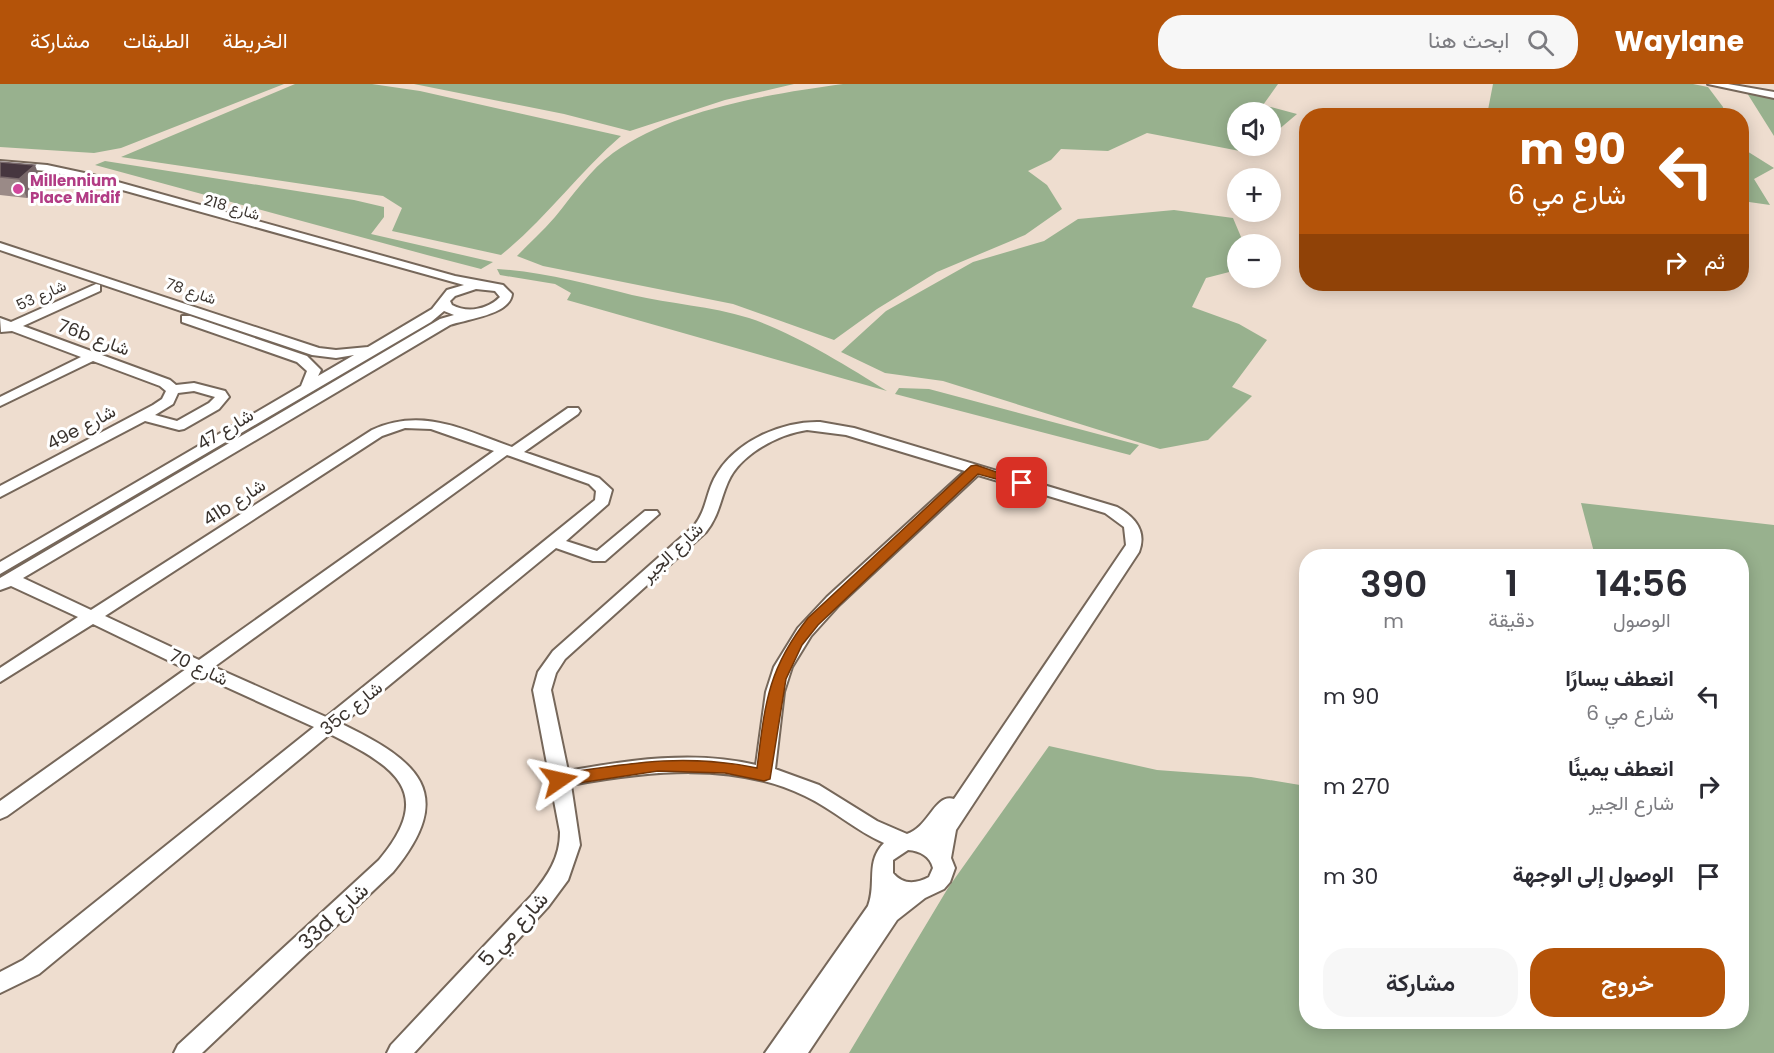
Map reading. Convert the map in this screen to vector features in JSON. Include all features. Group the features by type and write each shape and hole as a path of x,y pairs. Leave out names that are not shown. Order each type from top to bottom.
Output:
{"street":[{"path":"1713,84 1774,94"},
{"path":"0,164 47,168 85,176 460,281 483,285"},
{"name":"شارع 218","path":"0,171 72,181 173,207 426,282 441,290 446,307 454,311 472,313"},
{"name":"شارع 78","path":"0,246 33,256 95,283 302,359 314,370 307,387"},
{"path":"0,254 22,259 33,256"},
{"name":"شارع 78","path":"0,254 55,275 95,283 317,352 336,354 374,349"},
{"name":"شارع 53","path":"4,327 95,283"},
{"path":"445,299 457,290 483,285"},
{"name":"شارع 47","path":"4,577 445,322 498,306 506,298 506,294 499,288 483,285"},
{"name":"شارع 47","path":"4,577 307,387 427,319 437,312 445,299"},
{"name":"76b شارع","path":"4,327 93,356 165,383 173,390"},
{"path":"0,402 93,356"},
{"path":"143,416 179,426 214,406 222,397 220,394 194,387 173,390"},
{"name":"49e شارع","path":"0,492 143,416 168,401 173,390"},
{"path":"0,811 509,451 573,411"},
{"name":"41b شارع","path":"0,676 384,429 401,424 427,424 509,451"},
{"name":"شارع الجير","path":"559,780 543,699 547,672 559,655 700,529 714,508 720,482 728,470 763,438 785,429 825,426 1100,506 1117,513 1129,522 1134,532 1134,546 946,828 941,842 941,856"},
{"name":"35c شارع","path":"0,983 31,967 603,501 604,490 594,481 509,451"},
{"path":"764,775 775,692 783,667 796,643 828,606 976,469"},
{"name":"شارع الجير","path":"910,842 931,830 1124,545 1124,530 1117,520 1100,506"},
{"path":"554,542 599,557 651,514"},
{"name":"شارع 70","path":"4,577 328,726 387,757"},
{"name":"33d شارع","path":"186,1053 386,866 401,848 411,830 416,812 415,795 410,780 401,767 387,757"},
{"path":"559,780 612,770 669,765 725,767 795,784 827,798 882,836 926,844 941,856 944,869 942,875 933,886 917,891 889,914 794,1053"},
{"name":"شارع مي 5","path":"399,1053 540,901 561,874 567,860 570,832 559,780"},
{"path":"868,828 883,871 894,887 917,891"},
{"path":"777,1053 877,910 883,894 883,871 887,852 910,842"}],"green space":[{"path":"0,84 284,84 121,148 94,153 0,147"},
{"path":"295,84 372,84 420,91 621,136 590,165 532,227 501,255 392,231 402,208 383,196 121,157"},
{"path":"414,84 794,84 725,100 630,131 564,114"},
{"path":"843,84 1278,84 1265,102 1227,102 1227,149 1147,133 1108,151 1061,149 1051,160 1028,171 1047,185 1062,209 1025,235 937,272 877,309 834,340 733,304 543,266 517,256 550,222 597,167 613,153 637,138 693,114 785,93"},
{"path":"1493,84 1693,84 1708,87 1723,108 1488,108"},
{"path":"1747,93 1774,97 1774,136"},
{"path":"1281,110 1297,114 1281,128"},
{"path":"1749,152 1774,168 1754,179 1770,205 1749,202"},
{"path":"105,161 354,200 384,207 384,217 371,234 493,262 481,269 95,165"},
{"path":"1174,210 1227,217 1227,222 1235,222 1240,234 1227,234 1227,273 1206,278 1192,307 1239,324 1267,340 1232,387 1252,396 1208,440 1160,449 943,381 885,373 841,352 886,311 973,262 1044,241 1078,219"},
{"path":"497,269 549,276 749,318 802,341 887,391 567,300 571,293 555,284 500,275"},
{"path":"899,388 929,389 1139,445 1130,455 895,394"},
{"path":"1581,503 1774,525 1774,1053 849,1053 948,888 1049,746 1157,770 1251,777 1299,785 1299,1029 1749,1029 1749,549 1593,549"}],"building":[{"path":"0,162 35,165 19,179 0,177"}],"place":[{"name":"Millennium Place Mirdif","path":"18,189"}],"route":[{"path":"559,780 612,770 658,765 725,767 764,775 772,705 778,679 796,643 813,621 976,469 1022,483"}]}
